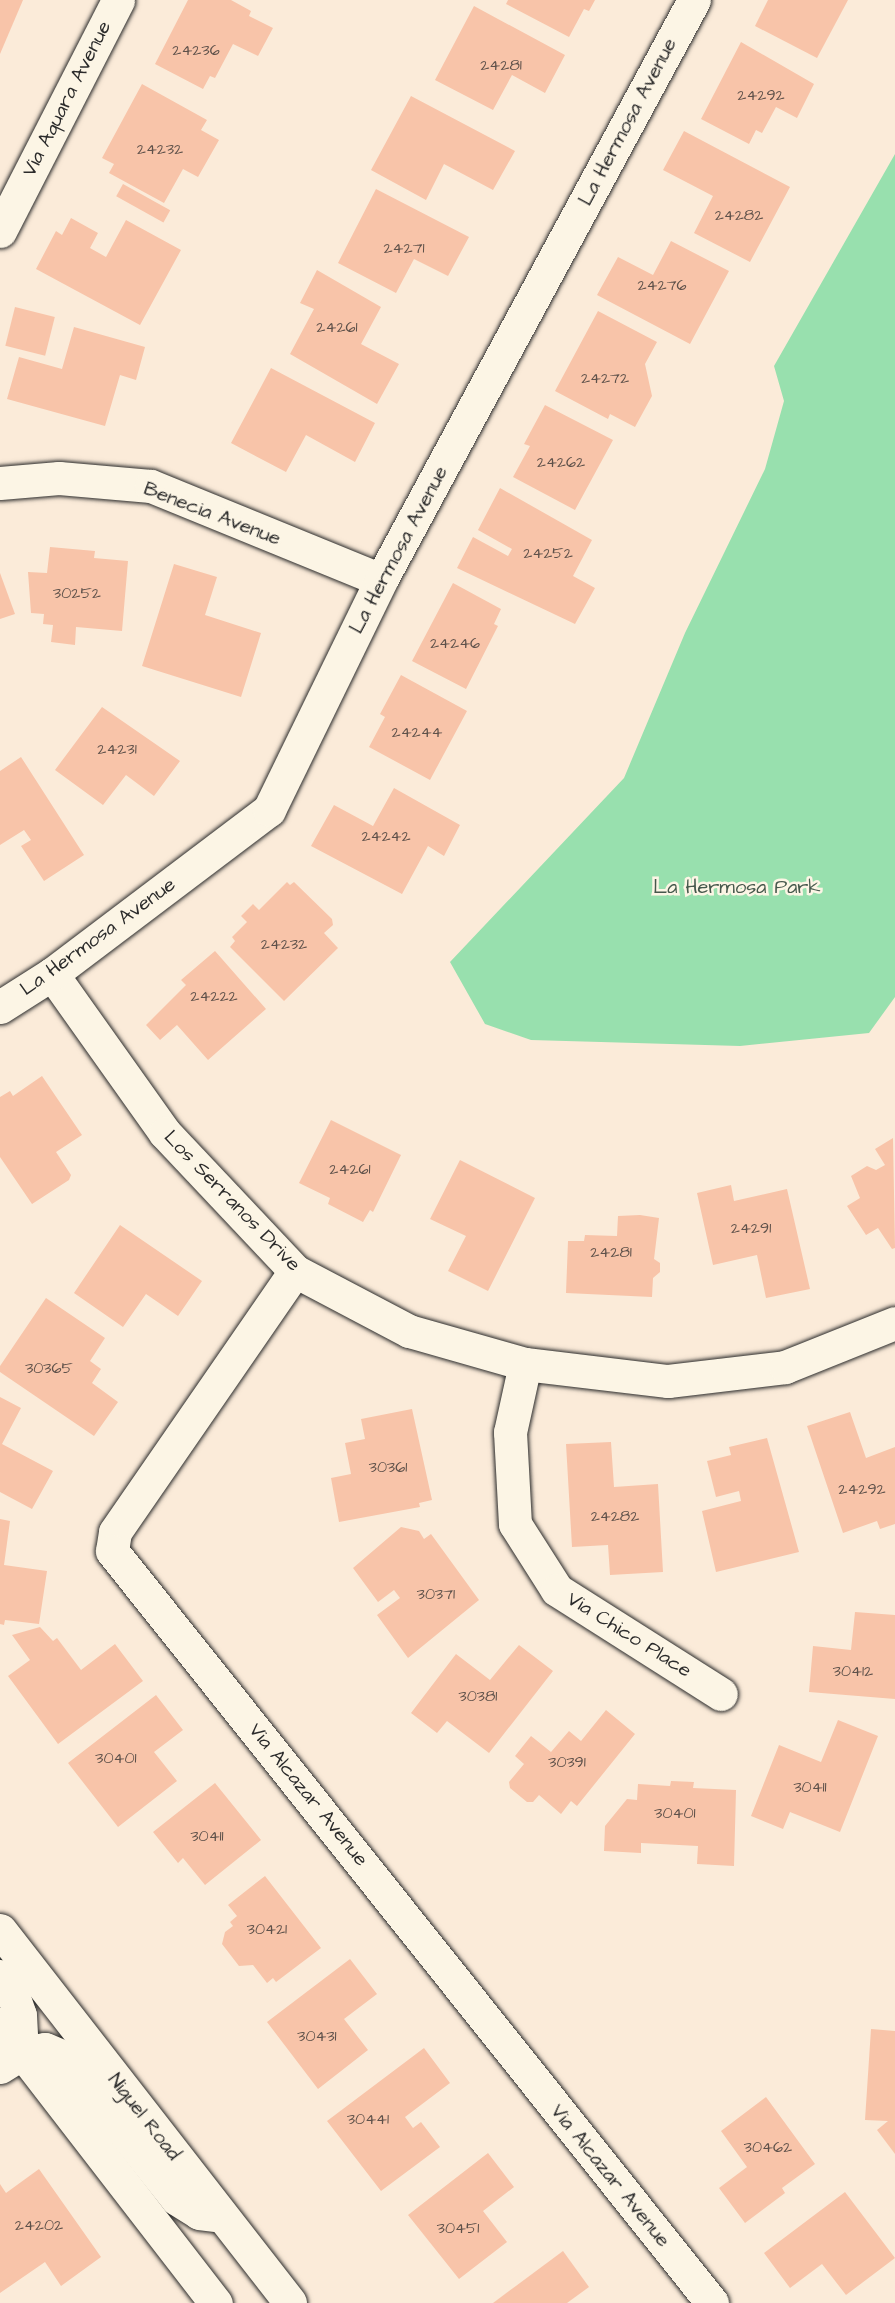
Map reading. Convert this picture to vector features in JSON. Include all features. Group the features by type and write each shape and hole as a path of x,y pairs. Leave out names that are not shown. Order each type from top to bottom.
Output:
{"street":[{"name":"Via Aquara Avenue","path":"0,231 118,0"},
{"name":"La Hermosa Avenue","path":"0,1007 52,974 270,810 381,580 694,0"},
{"name":"Benecia Avenue","path":"0,483 59,478 151,486 381,580"},
{"name":"Los Serranos Drive","path":"52,974 165,1133 295,1271 409,1331 525,1364 668,1381 785,1367 895,1323"},
{"name":"Via Alcazar Avenue","path":"295,1271 115,1532 112,1551 712,2303"},
{"name":"Via Chico Place","path":"525,1364 510,1432 515,1524 557,1590 721,1694"},
{"name":"Niguel Road","path":"0,1930 290,2303"},
{"path":"0,1976 12,1992 20,2015 11,2060"},
{"path":"0,2024 11,2060 216,2303"},
{"path":"11,2060 45,2049 64,2057 177,2199 199,2213 222,2216"}],"green space":[{"name":"La Hermosa Park","path":"895,154 895,997 869,1033 740,1046 531,1040 485,1024 450,962 624,778 685,633 765,469 784,401 774,366"}],"building":[{"path":"0,0 23,0 0,54"},
{"path":"188,0 231,0 251,11 249,16 273,28 258,56 233,44 215,78 210,76 203,89 155,64"},
{"path":"508,0 595,0 589,11 584,9 569,37 506,4"},
{"path":"768,0 848,0 817,58 755,26"},
{"path":"474,6 565,55 545,93 512,75 493,110 435,80"},
{"path":"741,42 814,84 797,118 776,107 762,133 756,130 749,144 701,119"},
{"path":"142,84 207,120 201,130 219,140 198,177 183,169 164,203 109,173 114,164 102,158"},
{"path":"411,96 515,151 493,190 444,164 426,200 371,170"},
{"path":"684,131 790,187 750,262 694,233 713,196 663,170"},
{"path":"123,184 170,210 163,222 116,196"},
{"path":"376,189 469,237 448,276 414,259 396,293 338,263"},
{"path":"71,218 98,233 90,248 106,257 126,220 181,250 140,325 36,269 56,231 62,235"},
{"path":"671,241 729,271 690,344 597,295 618,257 653,275"},
{"path":"317,270 381,307 361,344 399,364 377,404 290,354 314,309 300,303"},
{"path":"15,307 55,317 45,356 5,346"},
{"path":"598,311 657,342 645,364 652,396 635,427 610,414 608,419 555,391"},
{"path":"74,327 145,347 136,380 120,375 105,426 7,399 19,357 62,369"},
{"path":"271,368 375,423 355,462 306,435 286,472 231,443"},
{"path":"545,405 613,440 575,510 513,477 530,446 524,444"},
{"path":"500,488 592,540 573,576 595,588 575,624 457,568 473,537 508,556 512,549 478,530"},
{"path":"50,547 95,551 94,558 128,561 122,631 76,627 75,645 51,642 53,625 43,624 44,614 31,613 28,572 47,573"},
{"path":"174,564 217,577 205,615 261,633 241,697 142,666"},
{"path":"0,573 15,614 0,619"},
{"path":"453,583 501,609 494,624 498,626 466,689 412,661"},
{"path":"401,675 467,711 430,780 369,747 385,717 380,714"},
{"path":"102,707 180,761 154,796 126,775 103,805 55,770"},
{"path":"21,757 84,855 44,881 21,846 31,840 24,830 0,845 0,771"},
{"path":"394,788 460,825 444,856 428,846 402,894 311,846 334,805 373,826"},
{"path":"287,882 290,885 294,882 332,919 333,925 324,933 338,948 284,1001 230,947 235,941 232,937 247,922 241,916 253,904 259,910"},
{"path":"215,951 266,1009 208,1060 177,1025 160,1040 146,1025 186,985 181,980"},
{"path":"42,1076 82,1135 56,1152 71,1175 69,1180 32,1204 0,1157 0,1097 10,1091 13,1096"},
{"path":"331,1120 401,1155 373,1212 370,1210 363,1222 328,1204 330,1198 299,1183"},
{"path":"893,1138 895,1248 892,1249 878,1228 866,1235 847,1206 860,1198 851,1176 867,1166 876,1170 885,1165 875,1149"},
{"path":"460,1160 535,1198 488,1291 448,1271 466,1236 430,1219"},
{"path":"731,1185 734,1201 787,1189 810,1289 766,1298 757,1255 713,1265 697,1193"},
{"path":"640,1215 659,1218 654,1259 660,1263 660,1272 653,1278 652,1297 566,1293 568,1241 584,1241 585,1235 617,1236 618,1216"},
{"path":"120,1225 202,1281 178,1316 146,1294 123,1327 74,1293"},
{"path":"46,1298 105,1338 90,1361 101,1369 92,1383 118,1402 94,1436 0,1372 0,1366"},
{"path":"0,1397 21,1408 2,1444 53,1471 32,1509 0,1492"},
{"path":"412,1409 432,1500 419,1503 420,1507 339,1522 331,1478 351,1474 345,1443 365,1439 361,1419"},
{"path":"850,1412 866,1458 895,1447 895,1524 880,1529 877,1521 843,1533 807,1426"},
{"path":"767,1438 799,1552 716,1572 702,1511 741,1501 739,1491 716,1497 707,1461 731,1455 729,1447"},
{"path":"611,1442 614,1487 658,1484 663,1572 610,1575 608,1545 572,1547 566,1444"},
{"path":"0,1519 10,1521 4,1565 47,1571 39,1624 5,1620 4,1625 0,1624"},
{"path":"401,1527 419,1531 424,1539 431,1534 479,1600 408,1658 377,1615 400,1598 394,1590 378,1602 353,1568"},
{"path":"855,1612 895,1615 895,1699 809,1692 813,1646 851,1650"},
{"path":"40,1627 53,1641 57,1638 81,1670 115,1644 143,1681 58,1744 8,1676 30,1660 12,1635"},
{"path":"519,1645 553,1671 489,1753 447,1721 437,1733 411,1713 456,1654 490,1680"},
{"path":"156,1695 183,1730 154,1752 177,1781 118,1827 68,1763"},
{"path":"606,1710 635,1734 577,1806 571,1801 561,1814 539,1795 533,1802 527,1802 510,1788 509,1782 524,1764 515,1756 531,1736 551,1752 569,1731 581,1741"},
{"path":"838,1720 878,1736 840,1832 790,1812 783,1829 751,1816 779,1745 821,1762"},
{"path":"671,1781 694,1782 693,1788 736,1790 734,1866 697,1864 698,1846 641,1843 641,1853 604,1851 605,1826 627,1799 637,1800 638,1784 670,1786"},
{"path":"215,1783 261,1840 205,1885 183,1858 178,1863 153,1832"},
{"path":"265,1876 321,1948 276,1982 273,1978 267,1983 253,1965 239,1966 222,1944 225,1932 233,1926 230,1922 237,1916 228,1905"},
{"path":"350,1959 377,1994 344,2019 368,2050 318,2089 267,2022"},
{"path":"871,2029 895,2031 895,2154 877,2130 888,2121 865,2120"},
{"path":"424,2048 450,2083 405,2117 413,2128 421,2122 440,2147 381,2191 327,2121"},
{"path":"766,2097 815,2164 782,2188 785,2193 745,2223 719,2188 747,2167 721,2131"},
{"path":"488,2153 514,2187 483,2211 507,2242 459,2279 408,2215"},
{"path":"39,2169 101,2257 61,2286 45,2262 0,2293 0,2184 6,2193"},
{"path":"845,2192 895,2258 846,2295 822,2264 790,2288 764,2253"},
{"path":"563,2251 589,2287 567,2303 493,2303"}]}
